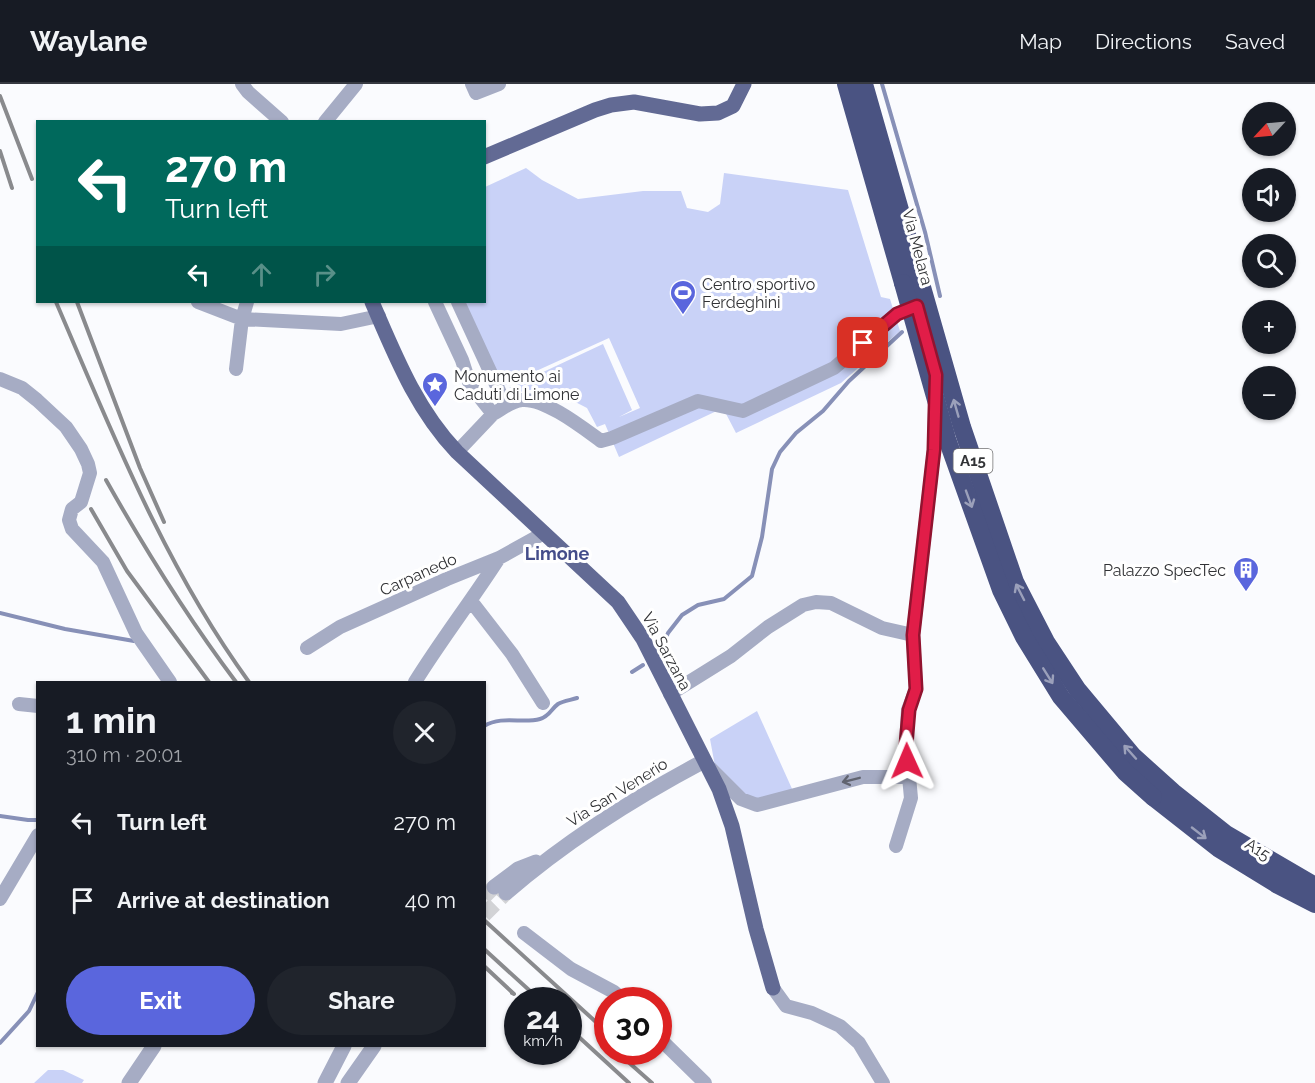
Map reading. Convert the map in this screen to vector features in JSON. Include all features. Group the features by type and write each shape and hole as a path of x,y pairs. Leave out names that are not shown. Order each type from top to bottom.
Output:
{"highway":[{"name":"A15","path":"846,84 947,439 1001,590 1024,637 1061,697 1125,772 1218,848 1278,885 1315,904"},
{"name":"A15","path":"864,84 962,428 1016,582 1046,642 1077,689 1133,756 1173,792 1226,834 1315,886"}],"main road":[{"path":"486,157 611,105 634,102 700,114 718,113 734,106 744,84"},
{"name":"Via Sarzana","path":"376,309 401,369 437,428 457,452 618,602 632,620 719,789 732,826 756,929 773,988"}],"street":[{"path":"242,84 248,93 280,120"},
{"path":"327,120 356,84"},
{"path":"472,84 476,93 499,84"},
{"name":"Via Melara","path":"856,84 936,375 934,450 913,635 916,689 909,710 906,745 911,798 896,846"},
{"path":"201,303 242,319 341,324 376,309"},
{"path":"236,369 242,319 247,303"},
{"path":"435,303 462,360 470,385 493,414"},
{"path":"458,303 506,406"},
{"path":"457,452 493,414 523,400 534,401 546,406 601,441 698,401 743,411 834,368 897,314 917,306"},
{"path":"0,379 22,388 37,400 66,427 81,448 90,473 81,502 72,509 69,520 72,529 103,562 136,633 169,681"},
{"name":"Carpanedo","path":"307,648 340,627 499,558 544,533"},
{"path":"416,681 448,630 471,601 499,558"},
{"path":"471,601 512,654 543,703"},
{"path":"670,694 730,656 768,627 804,605 816,602 831,603 882,628 913,635"},
{"path":"19,705 36,706"},
{"path":"704,761 741,799 757,806 863,777 909,777"},
{"name":"Via San Venerio","path":"500,890 583,833 672,777 704,761"},
{"path":"0,899 36,838"},
{"path":"524,933 572,969 605,987"},
{"path":"773,988 786,1006 812,1013 840,1026 859,1043 883,1083"},
{"path":"129,1083 153,1047"},
{"path":"325,1083 343,1047"},
{"path":"348,1083 373,1047"},
{"path":"672,1051 705,1083"}],"shaded area":[{"name":"Centro sportivo Ferdeghini","path":"526,168 542,180 578,199 643,191 681,191 687,208 708,212 720,204 724,173 848,190 881,297 890,299 900,331 841,383 736,433 723,408 619,457 605,424 597,427 587,408 550,389 528,390 512,394 509,388 603,344 632,410 619,417 640,408 609,338 503,386 464,303 486,303 486,187"},
{"path":"757,711 793,791 763,799 744,798 715,766 710,739"},
{"path":"48,1070 63,1070 84,1080 82,1083 34,1083"}],"waterway":[{"path":"882,84 925,232 940,296"},
{"path":"659,654 668,633 682,615 698,605 724,599 752,576 762,537 772,469 780,452 796,433 823,411 849,381 902,332"},
{"path":"0,613 65,629 134,641"},
{"path":"632,672 643,665"},
{"path":"486,725 505,720 540,719 558,704 577,698"},
{"path":"0,816 36,820"},
{"path":"0,1043 29,1011 36,996"}],"tunnel":[{"path":"486,895 494,887"},
{"path":"486,913 506,893"}],"railway":[{"path":"0,96 32,179"},
{"path":"0,151 12,188"},
{"path":"56,303 142,498 166,546 219,638 248,681"},
{"path":"77,303 140,468 164,522"},
{"path":"106,480 168,583 235,681"},
{"path":"91,509 127,571 208,681"},
{"path":"486,922 594,1020"},
{"path":"486,951 526,987"},
{"path":"486,968 506,987"},
{"path":"582,1040 629,1083"},
{"path":"632,1065 652,1083"}],"place":[{"name":"Centro sportivo Ferdeghini","path":"683,316"},
{"name":"Monumento ai Caduti di Limone","path":"435,408"},
{"name":"Palazzo SpecTec","path":"1246,593"}],"district":[{"name":"Limone","path":"557,554"}],"route":[{"path":"863,343 897,314 917,306 936,375 934,450 913,635 916,689 909,710 907,761"}]}
